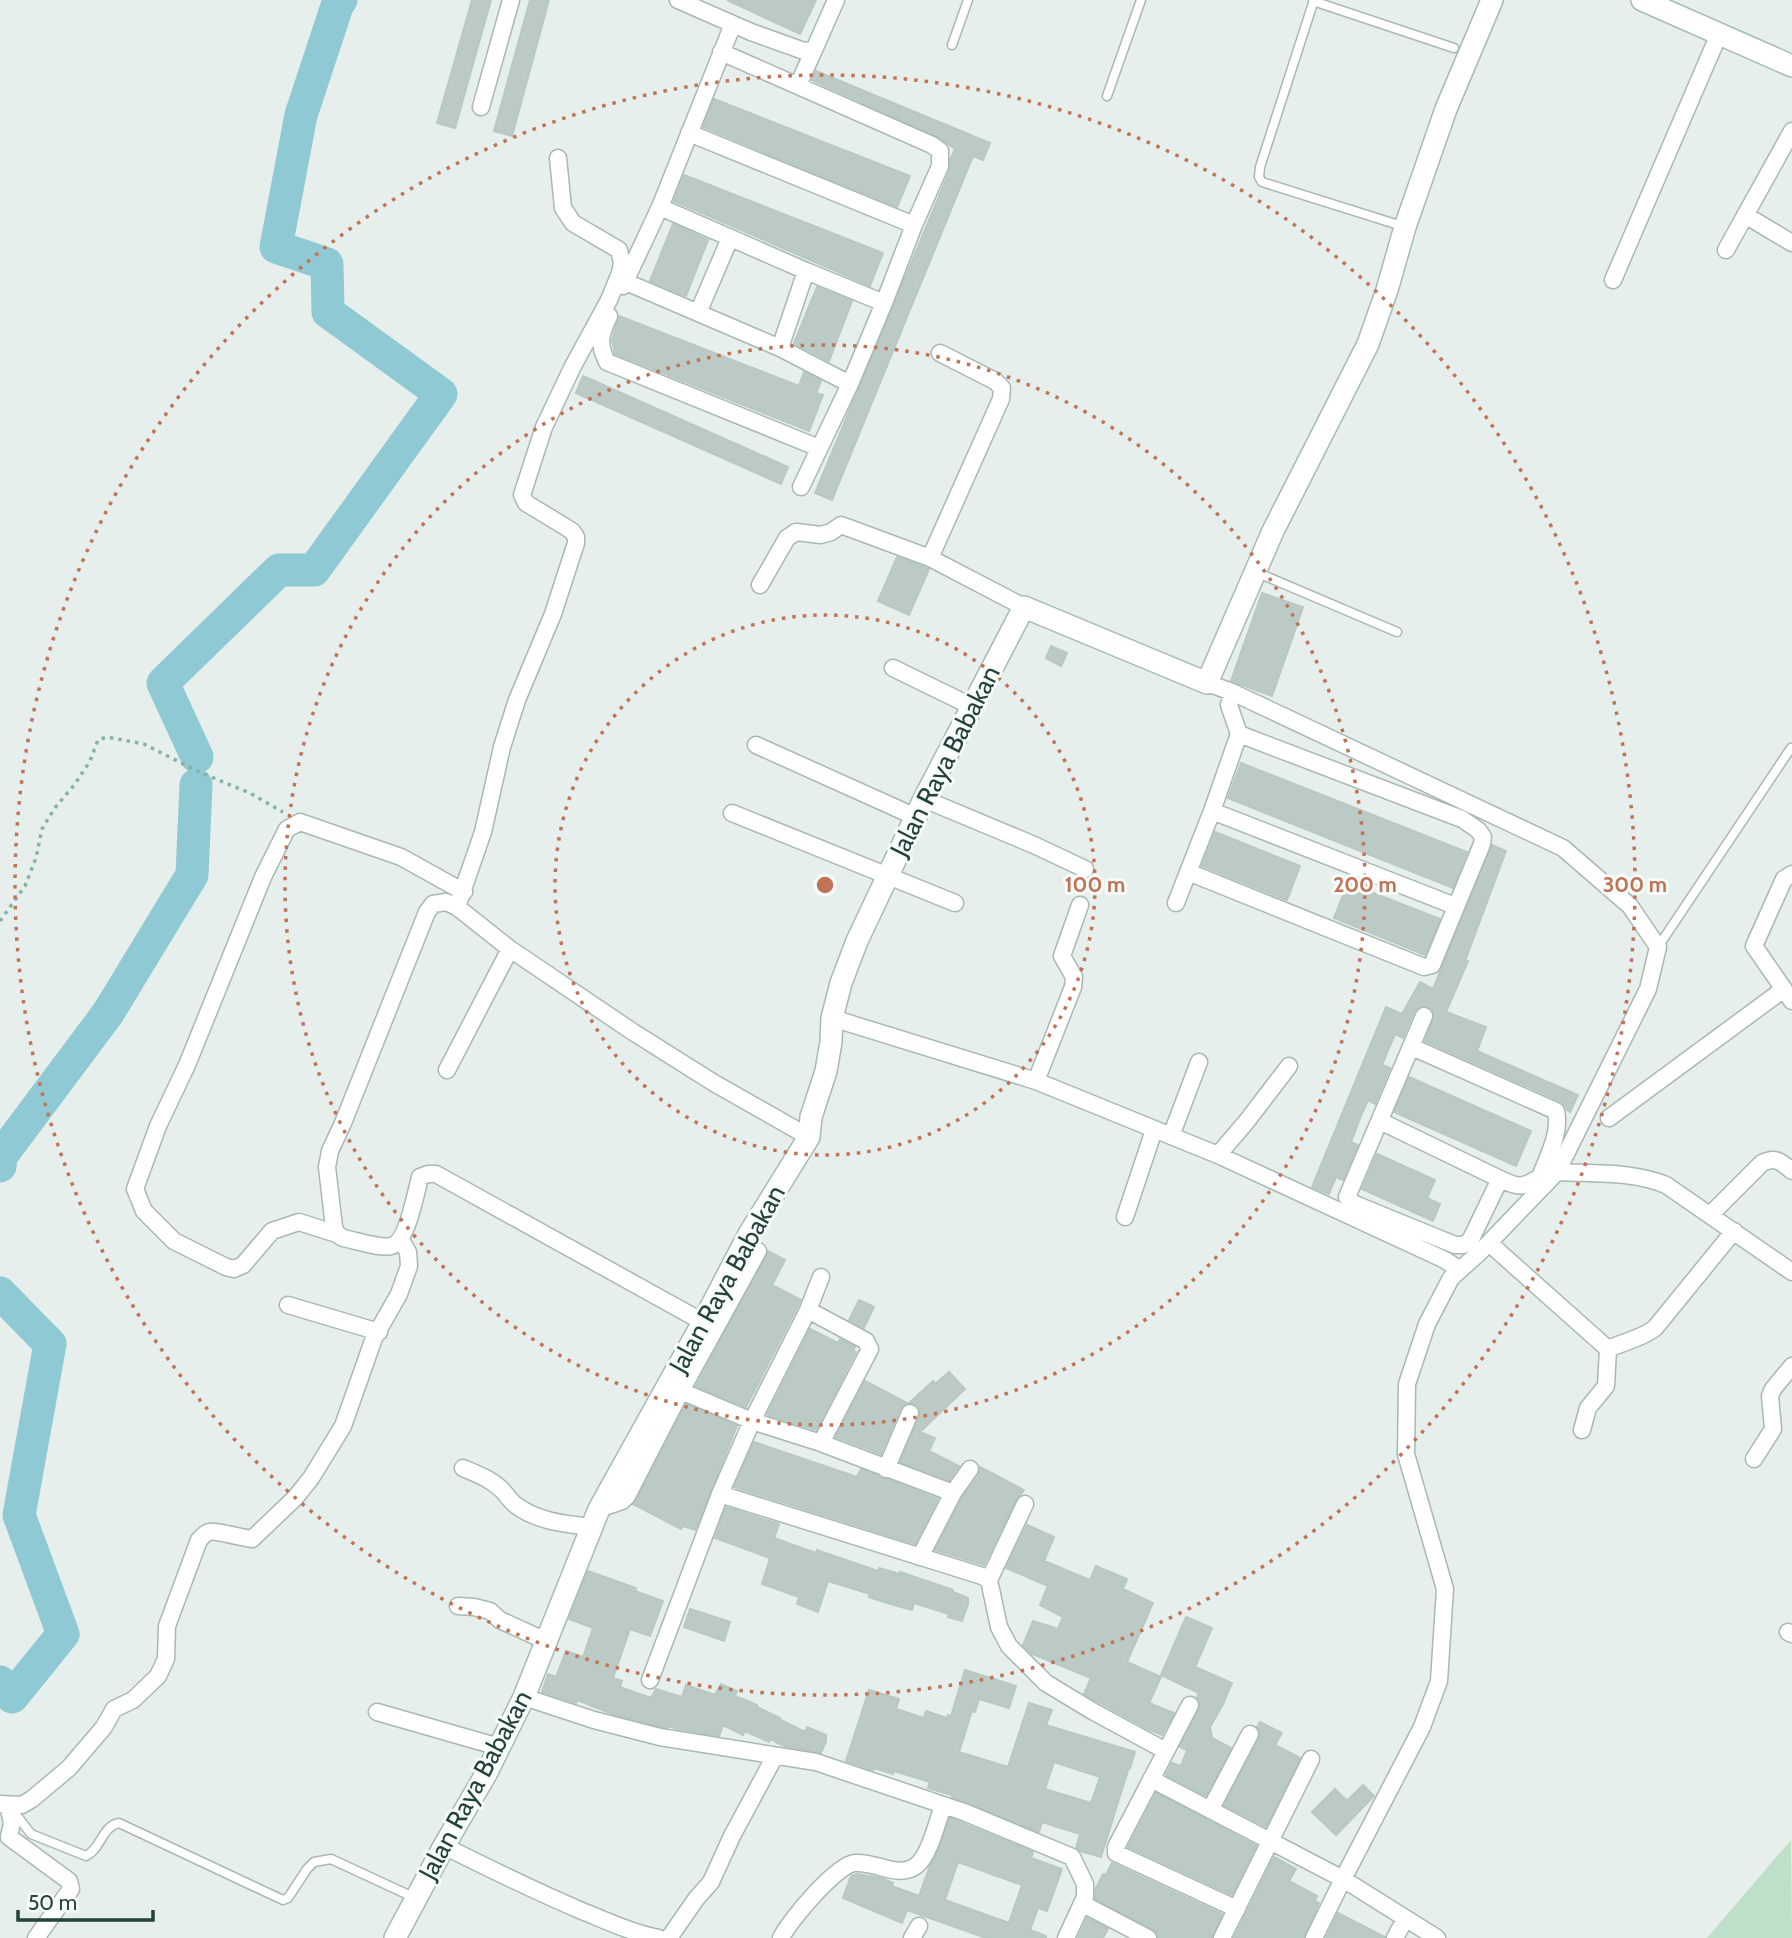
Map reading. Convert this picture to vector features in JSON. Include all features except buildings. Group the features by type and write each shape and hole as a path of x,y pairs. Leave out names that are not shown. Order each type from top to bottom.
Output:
{"street":[{"path":"481,107 511,0"},
{"path":"678,0 804,51 814,50"},
{"path":"798,85 835,0"},
{"path":"1207,683 1273,531 1368,344 1446,109 1492,0"},
{"path":"1642,0 1792,66"},
{"path":"733,24 660,207 603,330 600,348 607,362 819,448"},
{"path":"1613,280 1719,34"},
{"path":"721,52 932,145 940,151 940,166 884,303 850,384 801,487"},
{"path":"1726,250 1792,131"},
{"path":"689,133 914,225"},
{"path":"460,900 483,832 502,747 517,700 553,614 576,543 572,531 526,503 522,495 544,427 609,300 622,263 619,250 573,223 563,208 558,158"},
{"path":"660,207 884,303"},
{"path":"1745,215 1792,243"},
{"path":"698,313 730,238"},
{"path":"779,348 806,271"},
{"path":"625,282 779,348 850,384"},
{"path":"930,558 1001,399 1002,388 995,381 940,353"},
{"path":"760,585 787,538 796,532 821,535 841,525 930,558 1024,607 1232,692 1563,848 1630,906 1658,947 1648,989 1558,1172 1451,1278 1427,1324 1407,1384 1406,1454 1445,1589 1440,1681 1412,1749 1314,1938"},
{"name":"Jalan Raya Babakan","path":"395,1938 486,1774 524,1697 596,1518 749,1234 809,1137 811,1117 830,1052 832,1018 841,983 857,940 920,808 1024,607"},
{"path":"893,668 973,706"},
{"path":"1176,903 1239,734 1229,705 1232,692"},
{"path":"1188,872 1424,967 1432,965 1482,844 1483,837 1478,830 1462,819 1239,734"},
{"path":"757,745 920,808 1034,845 1085,869"},
{"path":"1212,811 1455,906"},
{"path":"732,813 955,903"},
{"path":"703,1322 436,1174 420,1177 406,1227 396,1245 388,1247 343,1238 299,1222 272,1231 243,1265 234,1269 174,1241 144,1211 135,1189 158,1126 187,1065 263,877 287,829 300,822 401,857 460,900 509,949 702,1076 809,1137"},
{"path":"1609,1118 1788,995 1754,946 1784,879 1792,874"},
{"path":"337,1234 327,1167 330,1151 427,912 433,904 460,900"},
{"path":"1035,1081 1073,987 1074,977 1062,956 1080,905"},
{"path":"447,1070 509,949"},
{"path":"1424,1016 1347,1197 1357,1205 1455,1245 1463,1245 1470,1241 1500,1179"},
{"path":"832,1018 1035,1081 1218,1155 1445,1260 1466,1265"},
{"path":"1380,1121 1516,1186 1529,1184 1540,1177 1557,1133 1556,1111 1412,1047"},
{"path":"1171,1136 1199,1062"},
{"path":"1218,1155 1289,1066"},
{"path":"1125,1217 1154,1130"},
{"path":"1710,1215 1762,1163 1771,1159 1781,1162 1792,1171"},
{"path":"1558,1172 1631,1175 1666,1185 1792,1272"},
{"path":"1608,1349 1655,1328 1734,1231"},
{"path":"36,1938 71,1889 69,1881 9,1837 12,1823 4,1805 22,1805 69,1768 104,1727 114,1709 133,1700 158,1676 166,1659 167,1626 199,1540 211,1531 252,1539 295,1498 311,1478 343,1426 374,1338 399,1294 409,1266 408,1252 401,1240"},
{"path":"1489,1243 1608,1349"},
{"path":"1463,1245 1466,1265"},
{"path":"463,1468 485,1477 501,1488 515,1505 533,1515 562,1524 596,1518 622,1501 758,1251"},
{"path":"650,1680 720,1494 752,1421 808,1310 821,1277"},
{"path":"288,1305 379,1332"},
{"path":"808,1310 866,1341 870,1349 821,1443"},
{"path":"1582,1430 1588,1408 1606,1386 1608,1349"},
{"path":"1754,1459 1773,1429 1770,1396 1792,1366"},
{"path":"681,1391 752,1421 821,1443 953,1493"},
{"path":"886,1469 910,1413"},
{"path":"919,1557 953,1493 970,1469"},
{"path":"720,1494 989,1580"},
{"path":"1025,1504 989,1580 999,1627 1009,1646 1046,1683 1166,1751"},
{"path":"458,1606 490,1611 500,1620 546,1642"},
{"path":"524,1697 594,1720 660,1737 816,1762 964,1812 1072,1857 1085,1884 1083,1904 1066,1938"},
{"path":"1190,1704 1116,1847 1116,1853 1237,1909"},
{"path":"377,1712 499,1747"},
{"path":"1210,1810 1250,1734"},
{"path":"669,1938 711,1882 732,1836 775,1756"},
{"path":"1222,1938 1311,1759"},
{"path":"1151,1779 1343,1879 1437,1938"},
{"path":"781,1938 811,1895 851,1863 866,1862 900,1871 917,1865 925,1857 943,1806"},
{"path":"444,1846 574,1907 627,1929 659,1938"},
{"path":"1083,1904 1144,1937"},
{"path":"1395,1938 1405,1919"}],"lane":[{"path":"951,44 968,0"},
{"path":"1107,96 1141,0"},
{"path":"1405,227 1262,182 1259,177 1260,167 1313,1 1454,48"},
{"path":"1256,572 1397,632"},
{"path":"1658,947 1791,748"},
{"path":"4,1805 32,1834 83,1856 92,1853 109,1826 119,1823 283,1900 289,1897 307,1868 314,1862 326,1859 342,1863 416,1898"}],"path":[{"path":"0,921 25,886 36,858 42,829 90,761 97,740 107,737 144,744 199,772 250,793 300,822"}],"green space":[{"path":"1791,1840 1792,1938 1707,1938"}],"waterway":[{"path":"197,757 163,683 279,570 314,570 441,394 328,312 327,264 276,247 301,115 341,0"},
{"path":"0,1166 1,1156 108,1013 192,875 196,785"},
{"path":"0,1293 50,1344 19,1515 63,1634 12,1697 0,1682"}]}
